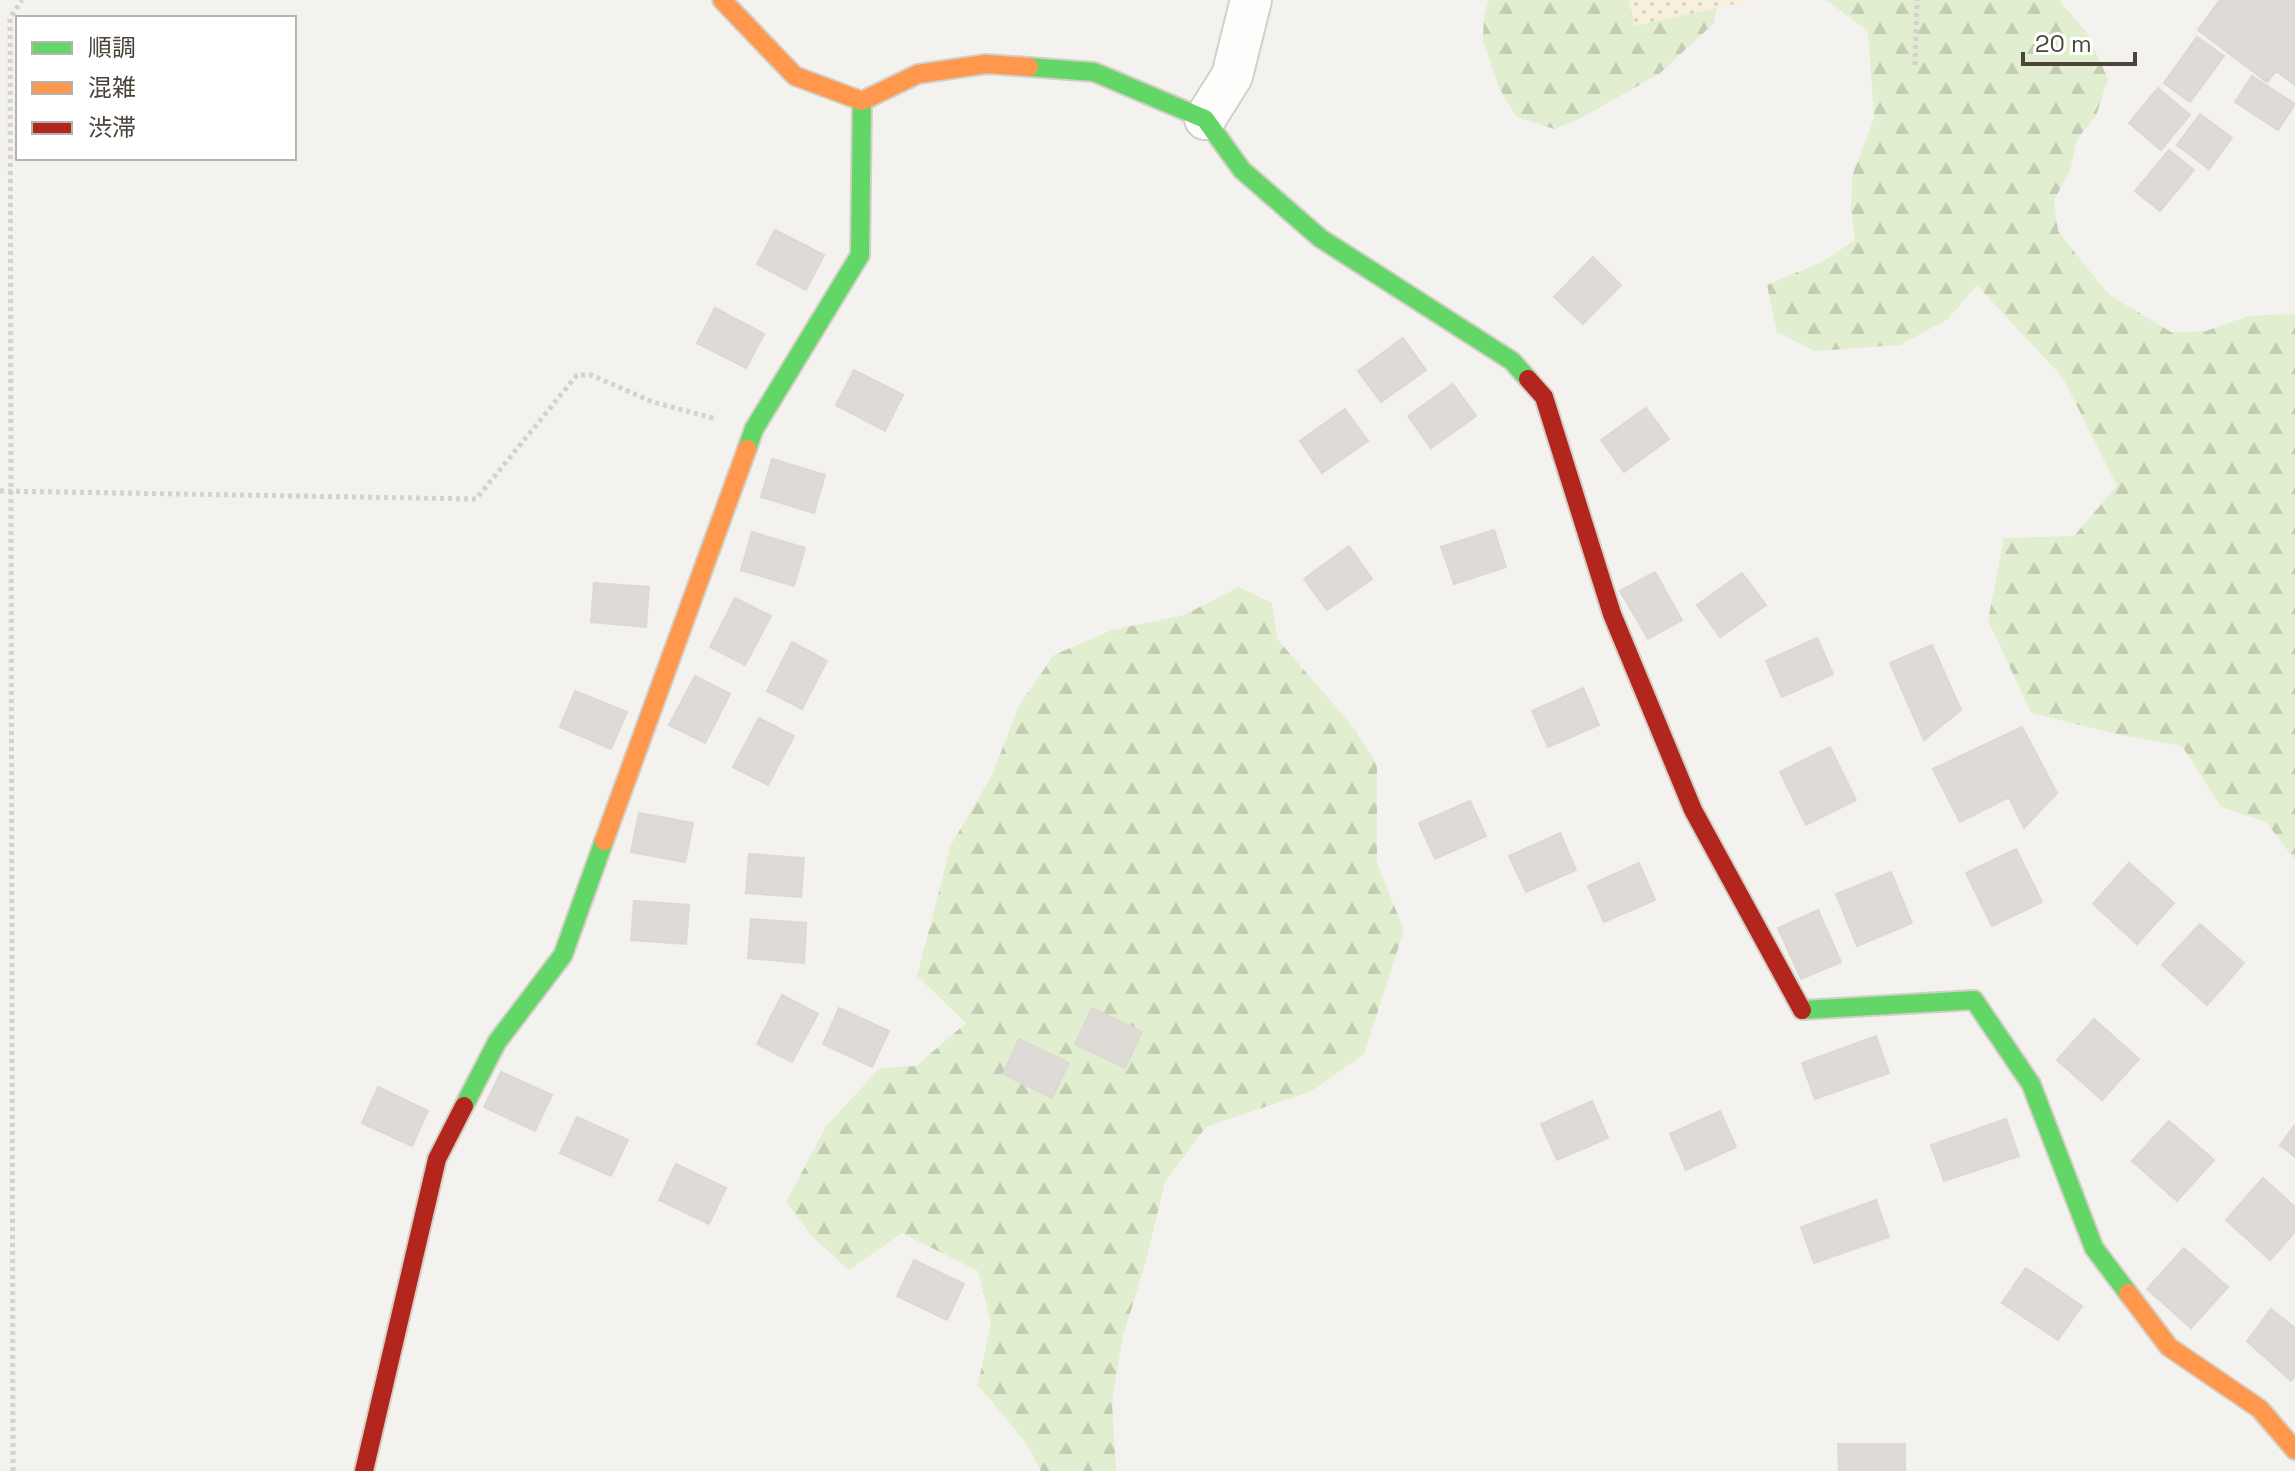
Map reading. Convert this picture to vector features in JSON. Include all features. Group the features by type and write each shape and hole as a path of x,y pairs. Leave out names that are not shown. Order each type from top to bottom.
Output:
{"street":[{"path":"722,0 795,76 862,101 918,74 986,64 1094,72 1205,119 1242,170 1320,238 1512,361 1544,397 1612,614 1693,810 1803,1012 1974,1000 2031,1084 2094,1248 2169,1347 2260,1409 2295,1450"},
{"path":"1205,119 1232,76 1251,0"},
{"path":"364,1471 437,1159 497,1042 563,955 754,429 860,255 862,101"}],"path":[{"path":"13,1471 10,18 22,0"},
{"path":"1915,65 1917,0"},
{"path":"0,491 476,499 577,375 591,375 653,402 754,429"}],"green space":[{"path":"1489,0 1718,0 1714,23 1659,74 1579,119 1554,129 1517,117 1499,88 1483,40 1484,15"},
{"path":"1826,0 2059,0 2087,33 2108,79 2096,116 2077,139 2070,171 2054,200 2058,231 2111,296 2171,332 2206,331 2248,316 2295,314 2295,860 2266,822 2221,807 2182,746 2031,713 1988,620 2004,538 2074,536 2117,486 2063,378 1977,285 1948,319 1900,345 1815,351 1777,332 1767,285 1824,261 1855,240 1851,209 1852,176 1874,118 1868,31"},
{"path":"1239,587 1272,603 1277,639 1355,729 1377,765 1377,863 1404,930 1364,1054 1312,1091 1206,1127 1165,1182 1123,1336 1112,1401 1116,1471 1041,1471 1026,1443 978,1385 991,1322 978,1271 902,1233 849,1270 814,1238 786,1202 827,1125 880,1068 916,1066 966,1023 917,976 951,845 993,773 1019,705 1054,655 1112,630 1184,615"}],"sand":[{"path":"1629,0 1753,0 1635,26"}],"building":[{"path":"2220,0 2295,0 2295,85 2276,71 2267,82 2198,30"},
{"path":"2197,37 2224,56 2190,102 2164,83"},
{"path":"2252,76 2295,104 2278,130 2235,102"},
{"path":"2158,88 2190,115 2161,150 2129,123"},
{"path":"2200,114 2232,138 2209,169 2177,145"},
{"path":"2169,150 2194,170 2160,211 2135,191"},
{"path":"775,230 824,255 806,290 757,264"},
{"path":"1593,257 1621,285 1583,324 1554,297"},
{"path":"715,308 764,334 746,368 697,343"},
{"path":"1403,338 1426,370 1381,402 1358,371"},
{"path":"854,370 903,395 885,431 836,405"},
{"path":"1453,384 1476,416 1431,448 1408,416"},
{"path":"1646,408 1669,439 1624,472 1601,440"},
{"path":"1345,409 1368,441 1322,473 1300,441"},
{"path":"772,459 825,475 814,513 761,497"},
{"path":"1494,530 1506,567 1454,584 1441,547"},
{"path":"752,532 805,548 794,586 741,570"},
{"path":"1349,546 1372,579 1327,610 1304,579"},
{"path":"1655,572 1682,620 1648,639 1620,591"},
{"path":"1742,573 1766,605 1720,637 1697,605"},
{"path":"594,583 649,587 646,627 591,622"},
{"path":"735,598 771,616 745,665 710,647"},
{"path":"1817,638 1833,674 1782,697 1766,661"},
{"path":"792,642 827,661 802,709 767,691"},
{"path":"1932,645 1961,710 1924,740 1890,663"},
{"path":"695,676 730,694 705,743 669,725"},
{"path":"1583,688 1599,725 1548,747 1532,711"},
{"path":"575,691 627,712 611,749 560,727"},
{"path":"759,718 794,736 768,785 733,767"},
{"path":"2022,727 2057,793 2024,828 2009,797 1960,822 1933,769"},
{"path":"1830,747 1856,800 1806,825 1780,772"},
{"path":"1470,801 1486,836 1435,859 1419,823"},
{"path":"639,813 693,823 685,862 631,852"},
{"path":"1560,833 1576,870 1526,892 1509,856"},
{"path":"2016,849 2042,902 1992,926 1966,873"},
{"path":"749,854 804,858 801,897 746,893"},
{"path":"1639,863 1655,900 1604,922 1588,886"},
{"path":"2129,863 2174,903 2137,944 2093,904"},
{"path":"1891,872 1912,923 1857,946 1836,894"},
{"path":"634,901 689,905 686,944 631,940"},
{"path":"1818,910 1841,962 1801,979 1778,928"},
{"path":"751,919 806,923 804,963 748,958"},
{"path":"2200,924 2244,963 2207,1005 2162,965"},
{"path":"782,995 818,1014 792,1062 757,1044"},
{"path":"839,1008 889,1031 872,1067 823,1044"},
{"path":"1092,1008 1142,1032 1125,1068 1075,1044"},
{"path":"2094,1019 2139,1059 2102,1100 2057,1060"},
{"path":"1876,1036 1889,1073 1815,1099 1802,1063"},
{"path":"1019,1039 1069,1063 1052,1098 1003,1074"},
{"path":"501,1072 552,1095 535,1131 484,1107"},
{"path":"378,1087 428,1111 412,1146 362,1123"},
{"path":"1592,1101 1608,1138 1557,1160 1541,1124"},
{"path":"1720,1111 1736,1147 1686,1170 1670,1134"},
{"path":"577,1117 628,1140 611,1176 560,1153"},
{"path":"2006,1119 2019,1156 1944,1181 1931,1145"},
{"path":"2169,1121 2214,1160 2177,1201 2132,1161"},
{"path":"2295,1125 2295,1157 2280,1145"},
{"path":"676,1164 726,1188 709,1224 659,1200"},
{"path":"2263,1178 2295,1207 2295,1232 2270,1260 2226,1220"},
{"path":"1876,1200 1889,1237 1814,1263 1801,1227"},
{"path":"2184,1248 2228,1287 2191,1328 2147,1289"},
{"path":"914,1260 964,1284 947,1320 897,1296"},
{"path":"2026,1268 2082,1306 2058,1340 2002,1303"},
{"path":"2271,1309 2295,1328 2295,1376 2291,1381 2247,1341"},
{"path":"1838,1444 1905,1444 1905,1471 1839,1471"}],"traffic: fast":[{"path":"1029,67 1094,72 1205,119 1242,170 1320,238 1512,361 1528,379"},
{"path":"747,449 754,429 860,255 862,101"},
{"path":"464,1106 497,1042 563,955 604,841"},
{"path":"1802,1010 1974,1000 2031,1084 2094,1248 2128,1293"}],"traffic: slow":[{"path":"722,0 795,76 862,101 918,74 986,64 1029,67"},
{"path":"604,841 747,449"},
{"path":"2128,1293 2169,1347 2260,1409 2295,1450"}],"traffic: jam":[{"path":"1528,379 1544,397 1612,614 1693,810 1802,1010"},
{"path":"364,1471 437,1159 464,1106"}]}
